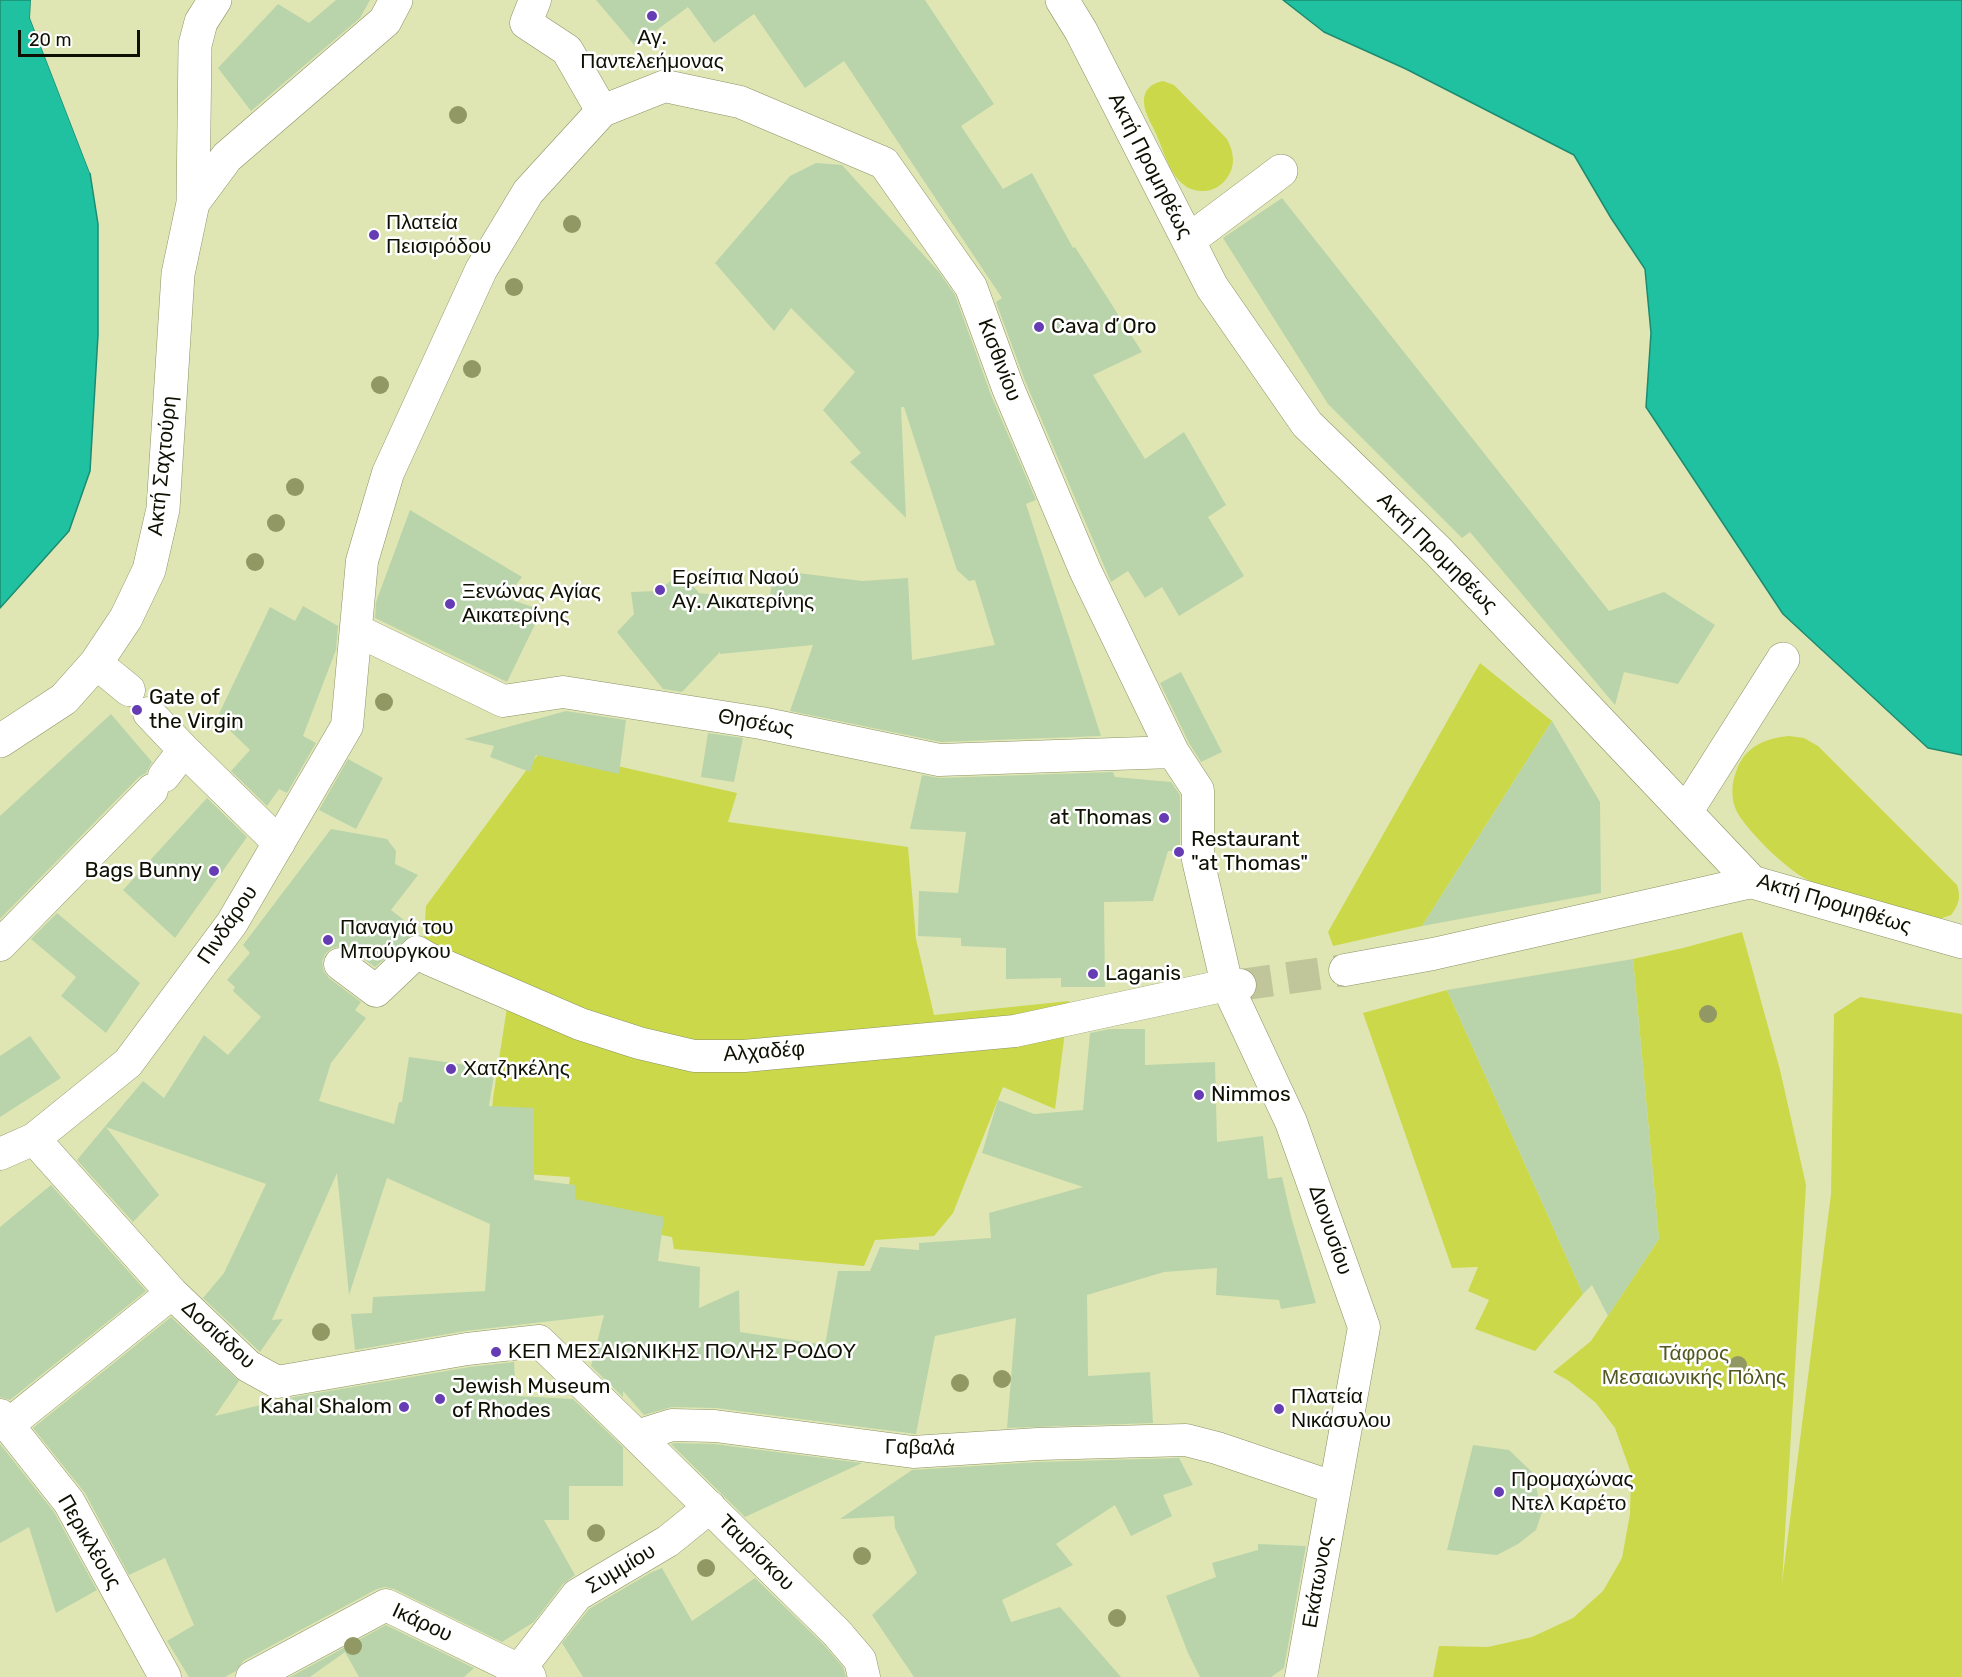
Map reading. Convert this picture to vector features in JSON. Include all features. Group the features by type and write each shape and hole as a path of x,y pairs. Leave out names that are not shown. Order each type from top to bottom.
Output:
{"main road":[{"name":"Ακτή Σαχτούρη","path":"0,741 64,699 96,663 126,618 149,570 163,509 178,274 193,203 195,45 201,22 215,0"},
{"name":"Ακτή Προμηθέως","path":"1062,0 1081,31 1212,287 1306,424 1438,551 1752,882 1962,942"},
{"name":"Ακτή Σαχτούρη","path":"193,203 227,157 385,21 399,1"},
{"path":"1189,240 1281,171"},
{"path":"1686,812 1783,659"}],"street":[{"path":"535,0 526,23 567,50 602,111"},
{"name":"Κισθινίου","path":"602,111 665,86 740,102 884,163 971,287 1008,388 1085,570 1173,752 1198,790 1198,860 1233,985"},
{"name":"Πινδάρου","path":"0,1154 34,1139 128,1063 232,923 347,726 362,561 388,472 481,270 528,192 602,111"},
{"name":"Θησέως","path":"356,630 503,701 563,692 761,723 939,760 1173,752"},
{"path":"96,663 129,690"},
{"path":"149,713 279,843"},
{"path":"0,945 158,783 184,750"},
{"path":"1345,970 1433,954 1752,882"},
{"name":"Αλχαδέφ","path":"340,964 376,991 417,952 429,960 580,1024 639,1043 694,1056 744,1056 1015,1031 1233,985"},
{"name":"Διονυσίου","path":"1233,985 1291,1122 1364,1327 1335,1488"},
{"name":"Δοσιάδου","path":"34,1139 172,1293 248,1366 277,1382 467,1349 539,1341 638,1436"},
{"path":"4,1420 172,1293"},
{"name":"Περικλέους","path":"4,1420 69,1502 154,1673"},
{"name":"Γαβαλά","path":"638,1436 672,1425 715,1426 913,1452 1038,1444 1186,1440 1217,1448 1335,1488"},
{"name":"Ταυρίσκου","path":"638,1436 844,1642 860,1660 864,1677"},
{"name":"Εκάτωνος","path":"1301,1677 1335,1488"},
{"name":"Συμμίου","path":"524,1673 577,1595 668,1541 710,1507"},
{"name":"Ικάρου","path":"252,1677 386,1605 524,1673"}],"green space":[{"path":"1163,81 1174,85 1227,139 1233,159 1232,169 1225,181 1214,189 1194,190 1185,186 1168,164 1144,106 1145,94 1149,88"},
{"path":"1480,663 1552,721 1422,926 1333,946 1328,932"},
{"path":"1789,736 1804,738 1818,746 1957,885 1958,901 1951,915 1937,920 1928,919 1810,881 1791,869 1759,840 1742,820 1735,807 1732,792 1734,777 1744,756 1756,745"},
{"path":"542,749 737,793 728,822 908,847 916,939 934,1015 1069,1001 1055,1109 1003,1087 953,1213 934,1236 875,1240 864,1266 674,1249 672,1237 565,1216 570,1177 526,1174 491,1123 508,1001 422,967 426,906"},
{"name":"Τάφρος Μεσαιωνικής Πόλης","path":"1742,932 1780,1070 1806,1185 1782,1583 1831,1194 1834,1014 1860,997 1962,1014 1962,1677 1433,1677 1439,1646 1488,1647 1532,1637 1573,1618 1603,1591 1622,1558 1630,1514 1631,1473 1615,1428 1596,1403 1569,1381 1553,1372 1591,1341 1659,1239 1633,959"},
{"path":"1447,990 1583,1294 1535,1351 1475,1329 1489,1300 1468,1291 1478,1267 1452,1268 1363,1013"}],"water":[{"path":"0,0 31,0 30,18 90,173 98,224 98,335 90,471 69,531 0,608"},
{"path":"1283,0 1962,0 1962,755 1928,748 1783,614 1646,407 1651,333 1645,269 1611,218 1574,155 1406,69 1324,32"}],"pier":[{"path":"31,0 34,0 33,17 93,172 90,173 30,18"}],"building":[{"path":"336,0 370,0 360,18 251,111 218,68 278,4 309,23"},
{"path":"596,0 925,0 994,104 961,126 1003,189 1032,173 1073,248 1075,247 1142,352 1093,375 1145,459 1184,432 1226,505 1208,517 1244,576 1179,616 1162,587 1145,598 1128,571 1111,582 1025,381 996,302 1002,298 844,61 805,88 754,14 714,43 688,7 635,46"},
{"path":"816,163 842,165 939,272 955,295 991,395 1036,500 1026,504 1101,736 941,742 790,711 813,645 720,654 720,652 682,692 663,689 617,632 634,614 631,592 658,591 682,572 699,593 769,601 774,570 862,581 908,578 912,660 995,645 975,580 969,581 957,570 904,407 901,407 906,518 850,462 861,453 823,410 855,372 791,308 774,331 715,263 790,176"},
{"path":"1282,198 1609,611 1664,592 1715,625 1678,684 1624,672 1615,705 1470,532 1462,538 1328,404 1223,238"},
{"name":"Ξενώνας Αγίας Αικατερίνης","path":"410,510 522,577 506,598 542,610 507,682 375,618 376,602"},
{"path":"303,606 338,626 336,650 303,736 316,743 287,793 279,789 267,806 231,771 250,750 217,718 270,607 295,621"},
{"path":"1181,672 1222,752 1201,762 1189,743 1160,683"},
{"path":"566,711 626,720 619,774 536,755 530,772 490,757 494,746 464,739"},
{"path":"111,714 152,762 146,773 139,777 0,919 0,816"},
{"path":"1552,721 1600,802 1601,893 1422,926"},
{"path":"708,733 743,738 734,782 701,777"},
{"path":"348,759 383,778 356,829 319,810"},
{"path":"1113,772 1115,777 1171,782 1180,795 1180,851 1168,851 1153,901 1104,902 1105,987 1061,987 1061,978 1006,979 1006,948 961,946 961,938 918,936 919,891 958,893 966,832 910,829 922,775 940,778"},
{"path":"207,798 247,837 175,938 123,890"},
{"path":"331,829 387,839 396,851 395,864 418,875 391,910 417,930 375,967 343,946 332,948 325,954 322,962 324,972 361,1002 355,1010 366,1018 331,1063 319,1101 394,1124 399,1102 402,1102 409,1057 495,1069 489,1106 534,1108 534,1180 575,1185 575,1199 664,1217 658,1261 700,1267 699,1308 739,1290 740,1332 825,1345 838,1271 870,1271 880,1247 919,1250 919,1243 991,1238 989,1213 1083,1187 982,1153 998,1100 1034,1114 1083,1110 1090,1033 1110,1029 1145,1029 1145,1065 1215,1062 1217,1142 1263,1136 1268,1179 1282,1177 1316,1303 1281,1309 1279,1300 1216,1295 1217,1268 1164,1272 1087,1295 1088,1376 1150,1372 1153,1423 1007,1428 1016,1318 935,1336 916,1434 716,1408 672,1407 644,1415 623,1391 623,1397 591,1366 604,1315 465,1331 355,1350 351,1314 372,1313 373,1297 485,1291 490,1224 387,1178 349,1295 337,1173 272,1320 283,1319 260,1352 203,1298 224,1273 266,1184 106,1127 159,1195 133,1222 77,1160 143,1081 164,1098 204,1035 228,1055 261,1017 233,991 235,987 227,980 250,953 243,945"},
{"path":"57,913 140,983 106,1033 61,996 76,977 31,939"},
{"path":"1633,959 1659,1239 1608,1316 1592,1285 1583,1294 1447,990"},
{"path":"30,1036 61,1078 0,1117 0,1056"},
{"path":"51,1185 146,1291 10,1400 0,1397 0,1227"},
{"path":"171,1317 239,1381 215,1416 294,1397 470,1367 514,1362 516,1396 573,1399 623,1447 623,1486 569,1486 569,1520 544,1520 575,1575 563,1584 534,1622 502,1642 394,1589 385,1587 377,1589 243,1661 236,1671 225,1677 189,1677 167,1641 194,1625 165,1558 129,1575 85,1493 33,1428"},
{"path":"0,1444 54,1512 97,1590 56,1613 29,1527 0,1543"},
{"path":"671,1444 714,1444 862,1463 745,1517"},
{"name":"Προμαχώνας Ντελ Καρέτο","path":"1473,1445 1509,1450 1533,1473 1542,1512 1536,1530 1518,1544 1497,1555 1447,1550"},
{"path":"1179,1458 1193,1485 1163,1495 1172,1516 1131,1536 1115,1505 1056,1544 1073,1565 1002,1600 1011,1622 1060,1607 1121,1677 914,1677 872,1615 917,1573 895,1528 894,1516 840,1519 912,1470 1039,1462"},
{"path":"1258,1544 1306,1546 1284,1668 1271,1677 1200,1677 1166,1596 1216,1577 1212,1563 1258,1550"},
{"path":"662,1568 692,1621 755,1578 824,1645 843,1667 846,1677 583,1677 562,1643 589,1609"},
{"path":"386,1625 474,1668 464,1677 359,1677 345,1652 310,1677 290,1677"}],"tunnel":[{"path":"1240,985 1345,970"}],"place":[{"name":"Αγ. Παντελεήμονας","path":"652,16"},
{"name":"Πλατεία Πεισιρόδου","path":"374,235"},
{"name":"Cava ď Oro","path":"1039,327"},
{"name":"Ερείπια Ναού Αγ. Αικατερίνης","path":"660,590"},
{"name":"Ξενώνας Αγίας Αικατερίνης","path":"450,604"},
{"name":"Gate of the Virgin","path":"137,710"},
{"name":"at Thomas","path":"1164,818"},
{"name":"Restaurant \"at Thomas\"","path":"1179,852"},
{"name":"Bags Bunny","path":"214,871"},
{"name":"Παναγιά του Μπούργκου","path":"328,940"},
{"name":"Laganis","path":"1093,974"},
{"name":"Χατζηκέλης","path":"451,1069"},
{"name":"Nimmos","path":"1199,1095"},
{"name":"ΚΕΠ ΜΕΣΑΙΩΝΙΚΗΣ ΠΟΛΗΣ ΡΟΔΟΥ","path":"496,1352"},
{"name":"Jewish Museum of Rhodes","path":"440,1399"},
{"name":"Kahal Shalom","path":"404,1407"},
{"name":"Πλατεία Νικάσυλου","path":"1279,1409"},
{"name":"Προμαχώνας Ντελ Καρέτο","path":"1499,1492"}]}
